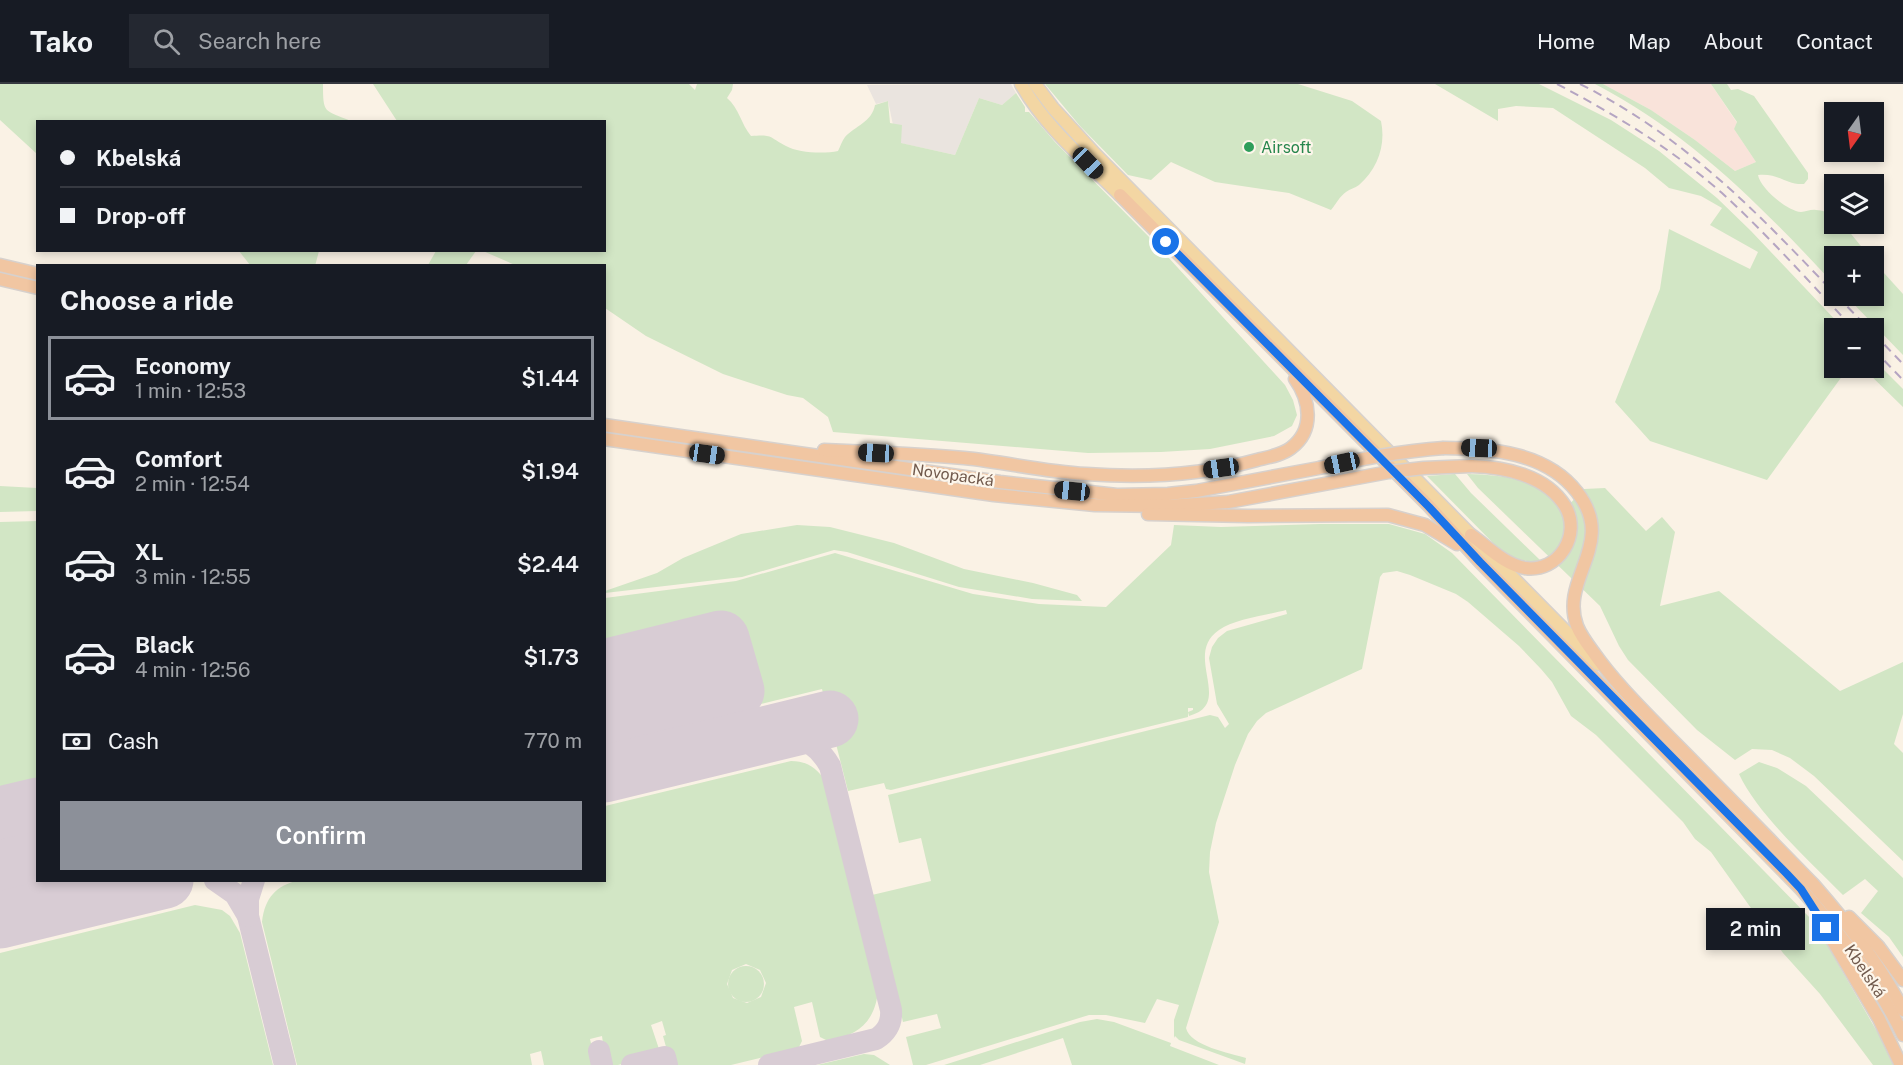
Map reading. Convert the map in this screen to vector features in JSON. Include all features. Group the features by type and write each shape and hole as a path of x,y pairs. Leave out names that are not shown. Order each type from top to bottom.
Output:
{"highway":[{"name":"Kbelská","path":"1120,195 1429,507 1480,562 1860,941 1878,966 1903,1010"},
{"path":"0,265 36,274"},
{"path":"0,279 36,288"},
{"path":"745,446 942,456 1055,471 1110,475 1172,474 1230,466 1283,452 1297,442 1304,432 1308,415 1303,393 1274,351"},
{"name":"Novopacká","path":"606,425 1000,482 1118,495 1168,494 1232,485 1413,450 1479,448 1504,452 1529,459 1546,467 1572,486 1582,499 1592,527 1591,545 1577,584 1574,604 1575,619 1581,634 1613,680"},
{"name":"Novopacká","path":"606,439 994,495 1073,504"},
{"path":"1073,504 1175,506 1228,502 1365,476 1424,468 1471,466 1506,469 1529,477 1547,488 1561,500 1568,513 1571,532 1565,549 1553,562 1538,568 1525,568 1511,563 1471,535"},
{"path":"1073,504 1139,514 1388,515 1416,521 1432,528 1480,562"},
{"name":"Kbelská","path":"1613,680 1807,887 1866,970 1903,1035"},
{"path":"1807,887 1866,933 1903,980"},
{"path":"1807,887 1879,1019 1901,1065"}],"main road":[{"name":"Kbelská","path":"1021,84 1036,107 1059,133 1120,195"},
{"name":"Kbelská","path":"1035,84 1069,126 1613,680"}],"shaded area":[{"path":"1011,84 1016,93 1002,105 979,98 955,155 900,143 888,101 876,104 867,85"},
{"path":"1603,84 1711,84 1737,123 1734,129 1756,162 1735,171 1651,110"}],"green space":[{"path":"0,84 323,84 327,110 348,120 36,120 36,153 0,120"},
{"path":"373,84 689,84 695,90 697,84 733,84 727,98 751,136 767,136 791,148 804,151 819,153 838,151 845,137 867,120 875,105 888,101 890,123 902,125 901,143 955,155 979,98 1002,105 1016,93 1025,107 1025,112 1029,112 1055,142 1157,245 1285,385 1293,400 1297,415 1292,426 1274,436 1210,449 1161,452 1088,453 833,432 828,417 803,398 723,374 646,336 606,309 606,264 513,264 485,252 606,252 606,120 396,120"},
{"name":"Airsoft","path":"1045,84 1298,84 1352,101 1381,121 1381,147 1376,164 1366,178 1344,194 1331,210 1289,193 1215,182 1171,162 1151,180 1128,175 1080,126"},
{"path":"1435,84 1539,84 1611,120 1659,151 1717,198 1834,318 1824,318 1824,378 1841,378 1767,480 1650,441 1615,402 1660,289 1669,229 1750,269 1758,252 1710,225 1722,208 1701,196 1669,188 1645,168 1553,108 1516,106 1498,109 1498,121"},
{"path":"1595,84 1603,84 1651,110 1735,171 1756,162 1734,129 1737,122 1711,84 1727,84 1731,90 1738,89 1754,96 1808,173 1808,179 1804,184 1758,175 1764,186 1782,203 1795,211 1824,212 1824,234 1851,234 1861,246 1824,246 1824,274 1752,200 1723,174 1663,125"},
{"path":"240,252 319,252 316,264 249,264"},
{"path":"435,252 475,252 467,264 429,264"},
{"path":"1884,273 1903,294 1903,355 1884,335 1884,318 1867,318 1856,306 1884,306"},
{"path":"1884,370 1903,389 1903,407 1873,378 1884,378"},
{"path":"1455,474 1471,493 1541,561 1520,560 1500,550 1427,476"},
{"path":"1467,474 1507,477 1532,485 1553,501 1562,512 1584,489 1605,488 1646,531 1662,517 1675,532 1660,606 1719,591 1840,691 1903,662 1903,714 1894,744 1903,753 1903,861 1814,776 1790,758 1772,750 1752,749 1735,760 1697,730 1628,660 1600,606 1478,488"},
{"path":"0,486 36,488 36,511 0,512"},
{"path":"36,521 36,879 0,888 0,522"},
{"path":"1389,524 1425,534 1452,553 1814,922 1879,1035 1893,1065 1873,1065 1820,994 1783,953 1711,852 1695,839 1683,822 1596,735 1571,716 1552,682 1519,646 1456,594 1397,571 1383,573 1380,577 1362,669 1266,713 1257,721 1248,734 1235,765 1216,823 1210,852 1209,872 1219,922 1186,1028 1195,1040 1203,1044 1246,1058 1245,1064 1179,1040 1175,1036 1174,1038 1174,1020 1179,1005 1157,999 1145,1023 1106,1015 1089,1015 926,1065 913,1065 906,1037 941,1028 937,1014 903,1022 872,895 931,881 921,838 899,843 888,795 1210,715 1218,717 1225,728 1229,724 1217,704 1209,658 1212,647 1227,631 1287,614 1286,610 1225,626 1209,640 1205,652 1208,701 1202,710 1189,716 1188,712 1188,717 891,790 886,789 884,783 848,791 822,689 606,742 606,598 736,581 835,553 973,594 1039,604 1106,607 1171,545 1174,525 1221,527"},
{"path":"797,525 830,527 894,543 964,569 1033,583 1077,595 1082,601 1032,599 959,587 834,550 742,577 606,593 606,591 657,573 683,558 741,534"},
{"path":"791,761 802,762 815,769 826,782 878,992 876,1003 873,1012 863,1026 848,1035 828,1041 820,1037 812,1002 794,1007 802,1041 798,1049 731,1065 671,1065 663,1036 666,1035 662,1021 651,1025 661,1055 651,1055 651,1057 618,1065 606,1065 602,1036 590,1039 599,1065 544,1065 541,1051 530,1054 532,1065 297,1065 262,922 269,899 278,889 291,883 606,882 606,806","holes":["746,964 760,970 766,983 761,997 747,1003 733,998 727,984 732,970"]},
{"path":"1759,762 1777,768 1806,786 1903,878 1903,957 1889,937 1861,913 1878,891 1865,879 1843,895 1786,837 1759,805 1739,774"},
{"path":"195,905 222,910 230,916 240,933 273,1065 0,1065 0,953"},
{"path":"746,966 758,972 764,984 758,996 746,1002 734,996 728,984 734,972"},
{"path":"1097,1019 1114,1022 1171,1043 1170,1046 1219,1065 1072,1065 1063,1038 980,1065 944,1065 1080,1022"},
{"path":"864,1054 874,1055 890,1065 817,1065"}],"taxiway":[{"path":"693,754 757,739 781,736 803,740 813,745 822,754 830,766 891,1010 888,1027 876,1039 769,1065"},
{"path":"108,896 164,882"},
{"path":"218,882 235,894 248,916 285,1065"},
{"path":"248,916 248,899 253,882"},
{"path":"599,1051 602,1065"},
{"path":"632,1065 665,1057 667,1065"}],"runway":[{"path":"606,668 721,639 736,691 606,723"},
{"path":"606,774 830,719"},
{"path":"0,815 36,806"},
{"path":"0,869 36,860"},
{"path":"0,920 157,882"}],"railway":[{"path":"1557,84 1643,134 1703,177 1756,225 1844,318"},
{"path":"1580,84 1653,127 1686,151 1747,205 1824,283"},
{"path":"1847,306 1858,318"},
{"path":"1884,344 1903,364"},
{"path":"1884,360 1903,380"}],"place":[{"name":"Airsoft","path":"1249,147"}],"route":[{"path":"1166,242 1429,507 1480,562 1787,874 1801,889 1826,928"}]}
